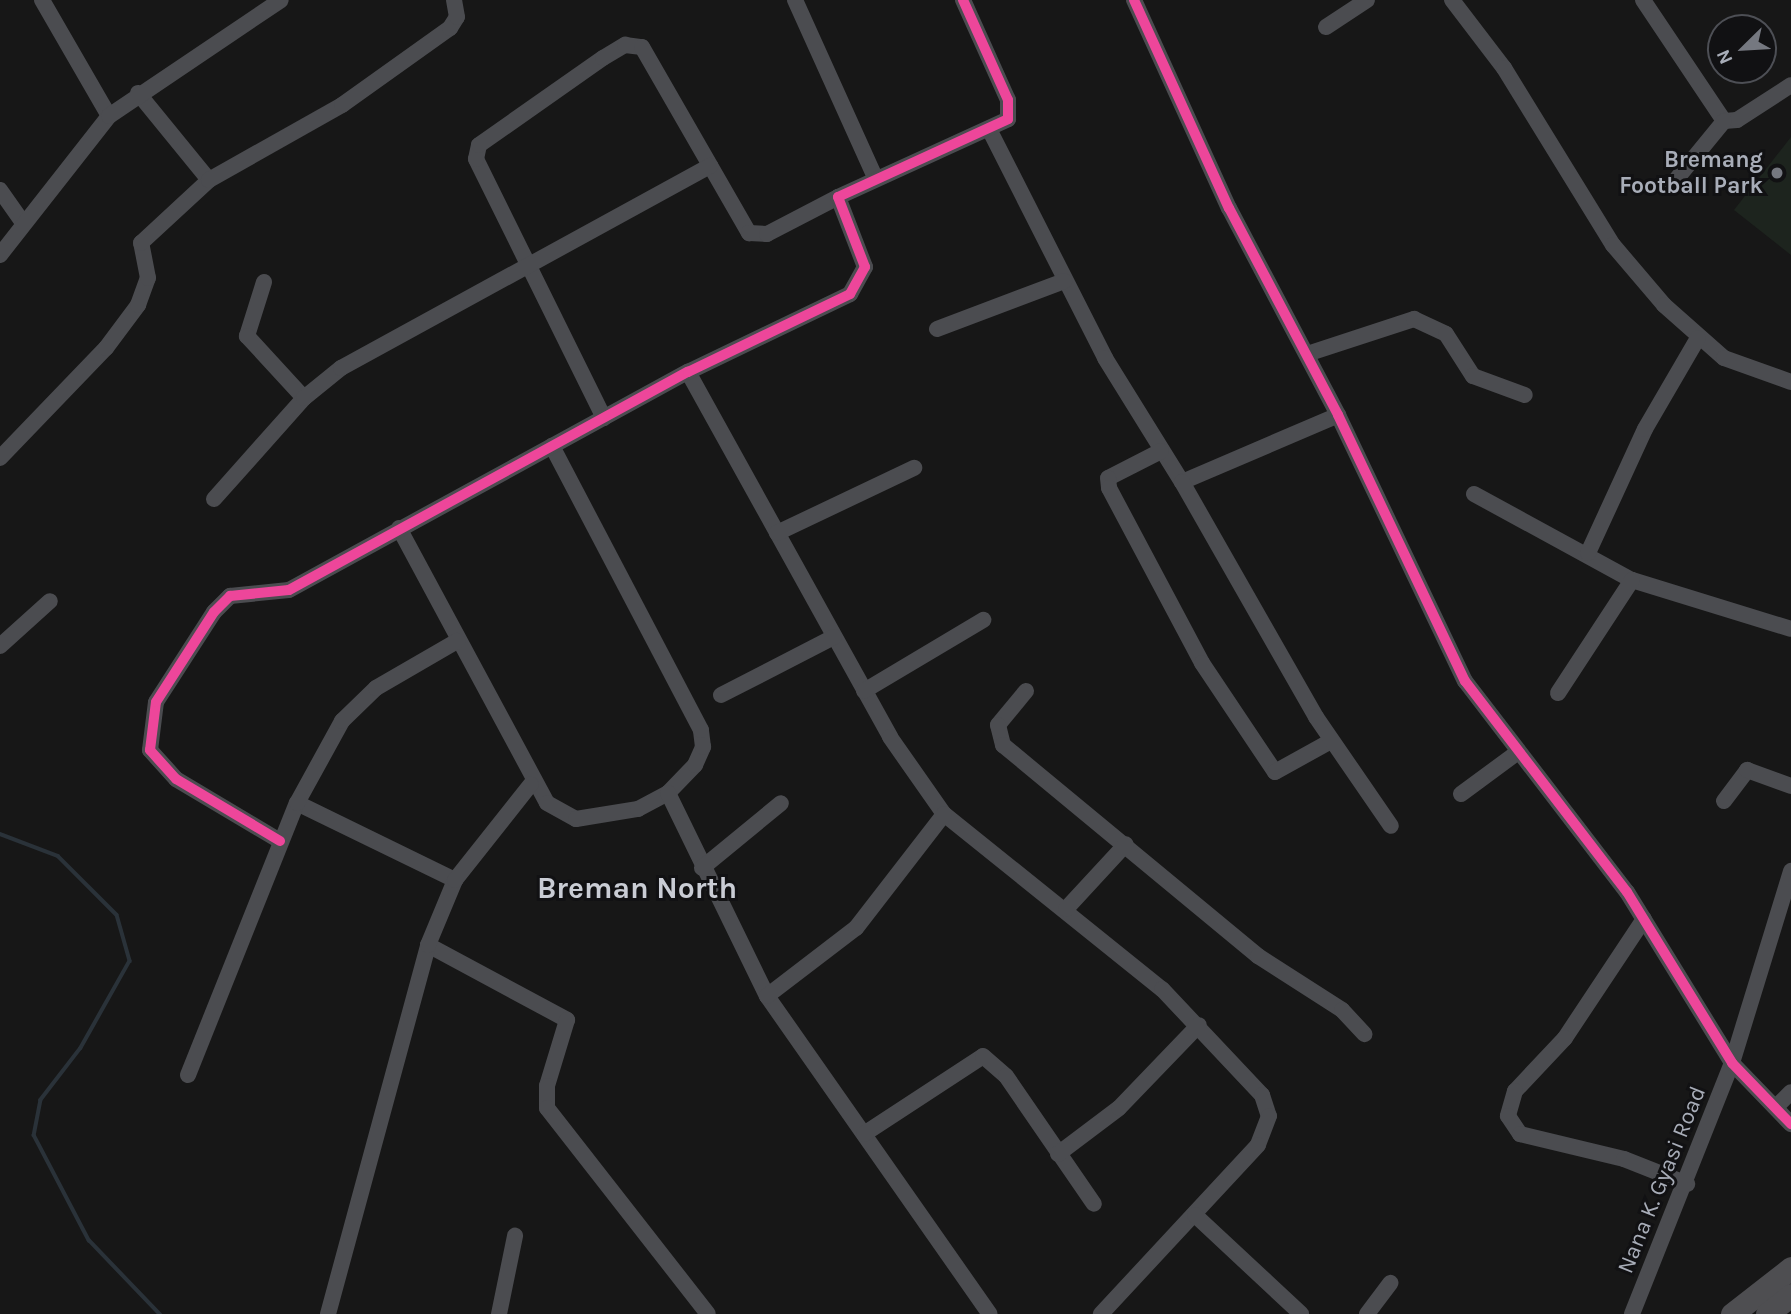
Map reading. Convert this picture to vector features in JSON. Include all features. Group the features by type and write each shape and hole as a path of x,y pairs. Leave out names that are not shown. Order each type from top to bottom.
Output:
{"highway":[{"path":"1732,1314 1791,1268"},
{"path":"1767,1314 1791,1295"}],"street":[{"path":"42,0 110,116"},
{"path":"0,254 22,222 110,116 138,93 281,0"},
{"path":"0,458 106,348 145,293 141,243 209,180 395,70 450,28 457,17 454,0"},
{"path":"795,0 876,179"},
{"path":"604,418 475,151 625,45 652,57 749,233 758,236 1008,119 1008,100 963,0"},
{"path":"1134,0 1229,208 1338,415 1440,640 1518,752 1644,919 1732,1063 1791,1124"},
{"path":"1326,27 1367,0"},
{"path":"1452,0 1504,68 1613,245 1698,338 1724,358 1791,382"},
{"path":"1643,0 1724,121"},
{"path":"1670,187 1724,121 1737,120 1791,85"},
{"path":"138,93 209,180"},
{"path":"989,129 1064,281 1161,450 1331,741 1391,826"},
{"path":"214,499 303,398 341,368 710,166"},
{"path":"0,190 22,222"},
{"path":"280,841 157,761 148,735 156,702 181,656 230,596 289,590 688,372 850,294 861,282 865,267 838,197"},
{"path":"937,329 1064,281"},
{"path":"264,282 247,336 303,398"},
{"path":"1307,354 1414,318 1446,334 1473,376 1525,394"},
{"path":"1588,553 1639,440 1698,338"},
{"path":"688,372 864,691 944,814 1066,909 1199,1025 1262,1095 1269,1116 1258,1145 1101,1314"},
{"path":"1182,482 1338,415"},
{"path":"399,528 531,784 547,803 576,819 607,818 668,793 695,765 703,747 701,730 552,446"},
{"path":"1161,450 1108,478 1109,488 1202,663 1276,772 1331,741"},
{"path":"776,533 914,468"},
{"path":"1474,494 1588,553 1632,580 1791,629"},
{"path":"1558,693 1632,580"},
{"path":"0,646 50,601"},
{"path":"864,691 983,620"},
{"path":"721,695 834,636"},
{"path":"188,1075 280,841 297,803 342,721 376,688 457,641"},
{"path":"1026,691 998,724 1003,745 1364,1034"},
{"path":"1461,794 1518,752"},
{"path":"1724,801 1747,770 1791,786"},
{"path":"328,1314 428,945 455,880 531,784"},
{"path":"668,793 702,868 767,996 990,1314"},
{"path":"297,803 455,880"},
{"path":"702,868 781,803"},
{"path":"767,996 856,928 944,814"},
{"path":"1066,909 1126,845"},
{"name":"Nana K. Gyasi Road","path":"1632,1314 1687,1184 1732,1063 1791,871"},
{"path":"1644,919 1565,1038 1515,1091 1508,1116 1520,1133 1624,1159 1687,1184"},
{"path":"428,945 567,1020 547,1086 547,1108 708,1314"},
{"path":"1058,1154 1127,1100 1199,1025"},
{"path":"864,1134 984,1056 1006,1076 1094,1204"},
{"path":"1776,1107 1791,1093"},
{"path":"1195,1214 1301,1314"},
{"path":"499,1314 515,1236"},
{"path":"1367,1314 1390,1283"}],"shaded area":[{"name":"Bremang Football Park","path":"1791,137 1791,255 1734,210"}],"waterway":[{"path":"0,834 58,856 117,915 130,961 81,1048 41,1100 34,1135 89,1240 160,1314"}],"cycle path":[{"path":"280,841 176,779 150,750 156,702 214,612 230,596 289,590 688,372 850,294 865,267 838,197 1008,119 1008,100 963,0"},
{"path":"1134,0 1229,208 1338,415 1465,681 1627,892 1732,1063 1791,1124"}],"place":[{"name":"Bremang Football Park","path":"1777,173"}],"district":[{"name":"Breman North","path":"637,888"}]}
